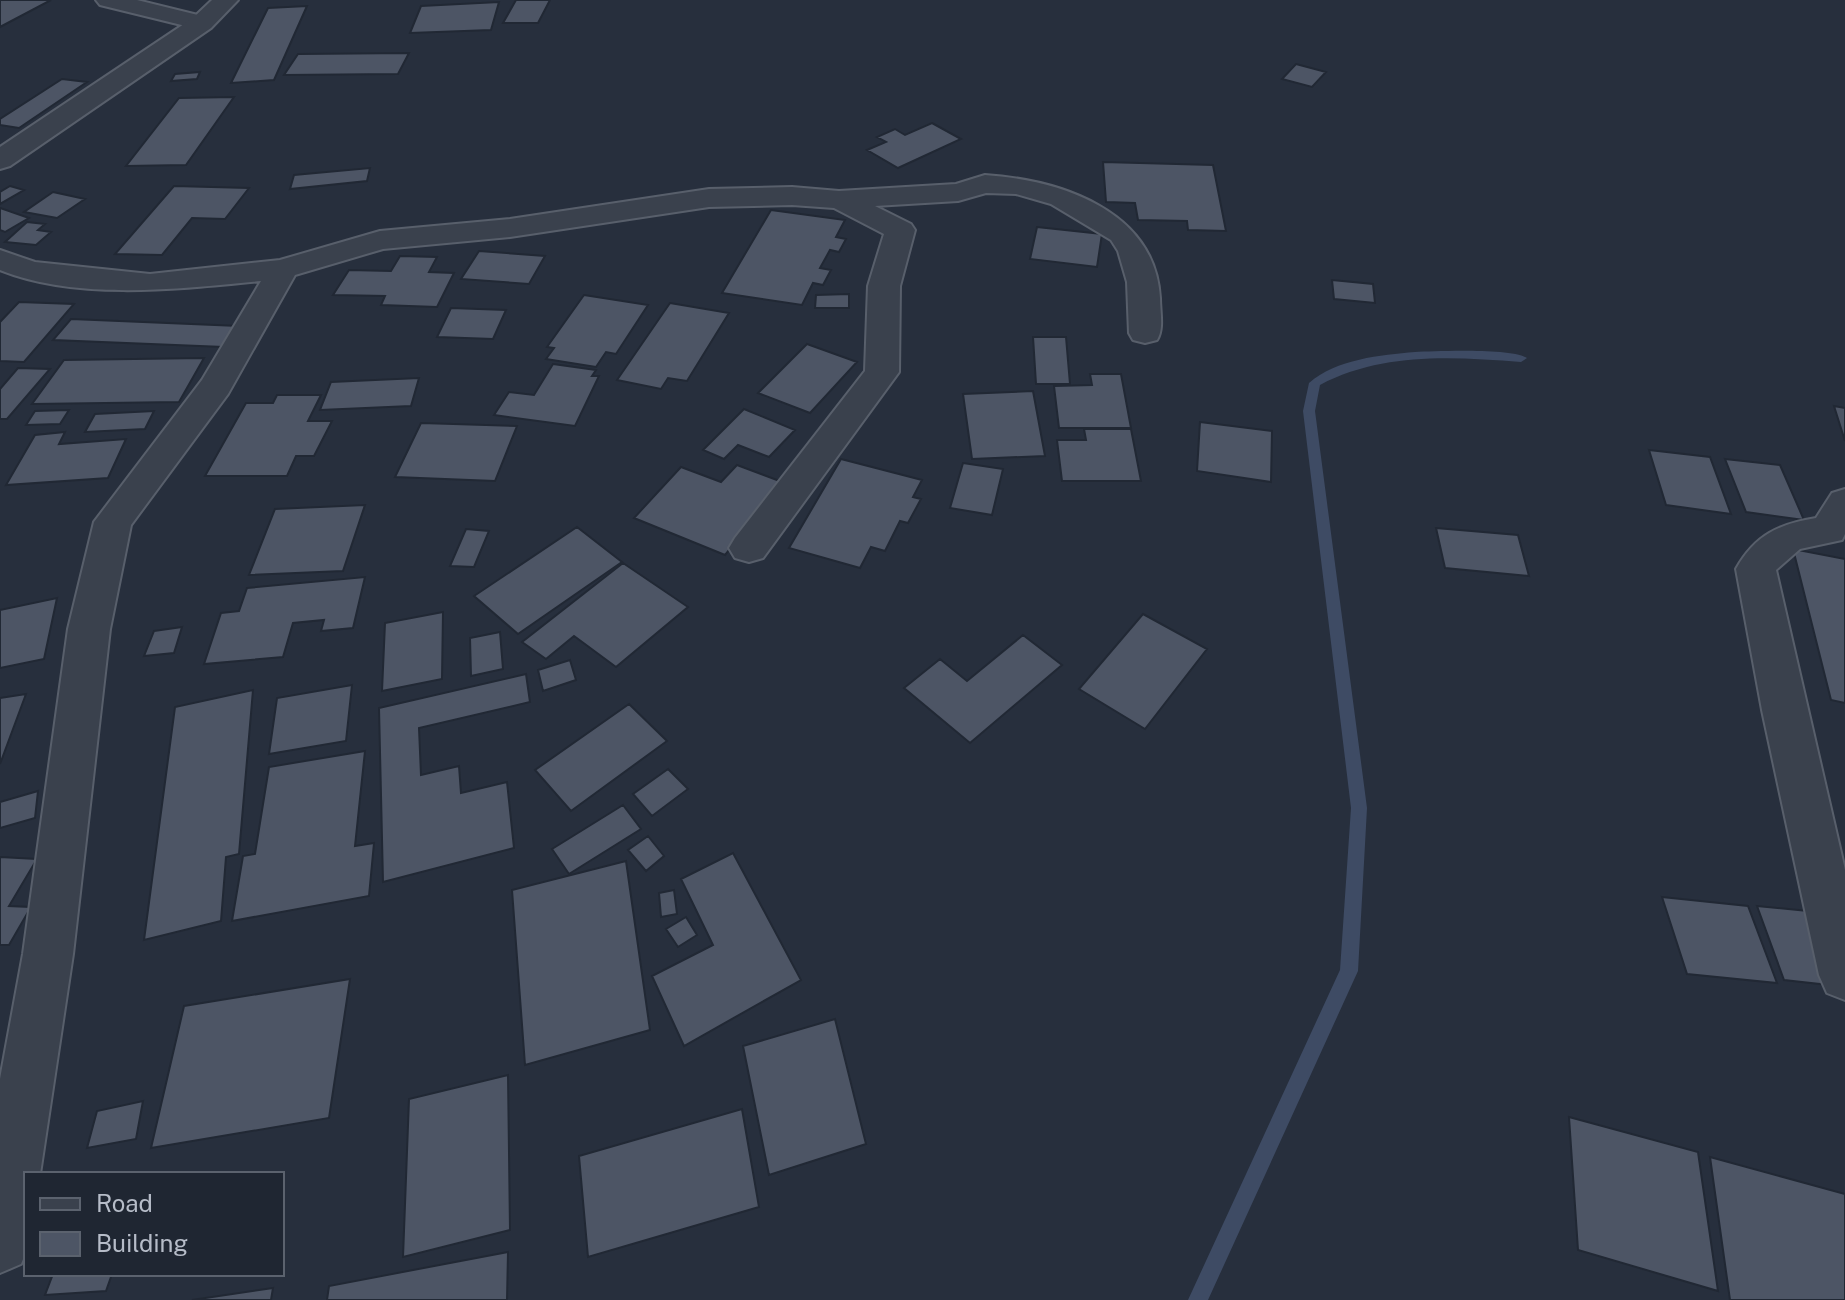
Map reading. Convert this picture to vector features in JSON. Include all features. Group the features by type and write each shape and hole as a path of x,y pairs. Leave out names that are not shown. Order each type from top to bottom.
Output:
{"street":[{"path":"108,0 202,23"},
{"path":"0,160 202,23 226,0"},
{"path":"0,259 30,271 150,283 283,269 380,240 510,228 709,198 792,196 839,200 958,192 985,184 1017,186 1061,198 1122,234 1133,251 1143,282 1145,333"},
{"path":"749,548 882,372 884,286 900,230 958,192"},
{"path":"839,200 900,230"},
{"path":"0,1243 48,954 89,629 113,522 216,386 283,269"},
{"path":"1845,503 1828,530 1788,537 1766,551 1756,569 1784,710 1845,975"}],"building":[{"path":"0,0 51,0 0,27"},
{"path":"516,0 550,0 538,23 503,23"},
{"path":"499,2 491,30 410,33 421,6"},
{"path":"307,6 274,80 231,83 268,8"},
{"path":"409,53 398,74 284,75 298,54"},
{"path":"1296,64 1326,72 1312,87 1282,79"},
{"path":"200,72 197,79 171,81 175,74"},
{"path":"62,79 87,82 19,128 0,125 0,119"},
{"path":"234,97 186,165 126,166 179,98"},
{"path":"932,123 961,139 898,168 867,150 886,142 877,137 895,129 905,135"},
{"path":"1103,162 1213,165 1226,231 1188,230 1187,221 1138,220 1135,203 1106,202"},
{"path":"370,168 367,181 290,189 294,175"},
{"path":"10,186 24,190 0,204 0,192"},
{"path":"174,186 249,188 225,219 192,218 162,255 115,254"},
{"path":"53,192 85,199 57,218 24,212"},
{"path":"0,208 29,218 5,232 0,230"},
{"path":"771,210 845,220 836,237 846,239 839,252 830,250 820,268 831,270 823,285 813,283 802,305 722,293"},
{"path":"27,222 45,224 38,230 51,232 36,245 5,242"},
{"path":"1037,227 1102,234 1097,267 1030,259"},
{"path":"479,251 545,256 529,284 461,279"},
{"path":"400,256 437,257 429,272 454,273 437,307 381,305 385,296 333,295 349,270 391,271"},
{"path":"1332,280 1373,284 1375,303 1334,299"},
{"path":"849,294 849,308 815,308 816,295"},
{"path":"584,295 648,305 616,354 606,352 596,367 546,359 554,348 547,347"},
{"path":"19,302 74,304 24,362 0,361 0,322"},
{"path":"670,303 729,313 687,381 668,378 661,389 617,380"},
{"path":"451,308 506,310 493,339 437,337"},
{"path":"71,319 239,326 224,347 53,340"},
{"path":"1033,337 1066,337 1070,384 1036,384"},
{"path":"807,344 857,362 810,413 758,393"},
{"path":"204,358 179,402 32,404 64,360"},
{"path":"553,364 596,370 592,376 599,376 575,426 494,415 509,392 534,395"},
{"path":"18,368 50,369 7,419 0,419 0,389"},
{"path":"1090,374 1121,374 1131,428 1059,428 1054,386 1092,385"},
{"path":"419,378 411,406 320,410 331,382"},
{"path":"1033,391 1045,456 972,459 963,394"},
{"path":"277,395 321,395 308,421 332,421 314,456 296,456 287,476 205,476 246,403 273,403"},
{"path":"1834,406 1845,408 1845,441"},
{"path":"744,409 795,430 769,457 738,445 724,459 703,450"},
{"path":"69,410 60,424 26,425 35,411"},
{"path":"154,411 145,429 85,432 95,414"},
{"path":"1200,422 1272,431 1271,482 1197,471"},
{"path":"421,423 517,426 495,481 395,477"},
{"path":"1084,429 1131,429 1141,481 1062,481 1057,440 1086,440"},
{"path":"65,432 59,444 126,439 108,478 6,485 35,435"},
{"path":"1649,450 1710,457 1731,514 1666,505"},
{"path":"841,459 922,480 913,497 921,499 908,523 900,521 885,551 871,547 860,568 789,548"},
{"path":"1725,459 1780,465 1804,520 1746,512"},
{"path":"963,463 1003,469 992,515 950,508"},
{"path":"737,465 785,483 725,555 634,518 681,467 721,482"},
{"path":"365,505 343,571 249,575 275,509"},
{"path":"577,527 622,562 518,634 474,596"},
{"path":"1436,528 1518,535 1529,576 1445,568"},
{"path":"466,529 489,531 474,567 450,566"},
{"path":"1793,549 1845,559 1845,703 1831,700"},
{"path":"623,563 688,607 616,667 574,636 546,659 522,642"},
{"path":"365,577 353,628 321,631 324,620 293,623 283,657 204,664 221,613 239,611 247,588"},
{"path":"57,598 44,659 0,668 0,610"},
{"path":"443,612 442,679 382,691 385,623"},
{"path":"1143,614 1207,649 1145,729 1079,689"},
{"path":"182,627 174,653 144,656 154,631"},
{"path":"500,632 503,669 471,676 470,638"},
{"path":"1023,635 1062,665 970,743 904,688 940,659 967,681"},
{"path":"570,660 576,680 543,691 538,670"},
{"path":"526,674 530,702 419,728 421,775 459,766 461,793 507,782 514,848 383,882 379,708"},
{"path":"352,685 346,741 269,754 277,698"},
{"path":"253,690 239,854 226,857 221,921 144,940 175,707"},
{"path":"26,694 0,764 0,698"},
{"path":"629,704 667,741 571,811 535,770"},
{"path":"365,751 355,846 374,843 369,896 232,921 243,856 255,854 269,767"},
{"path":"668,769 688,789 652,816 633,794"},
{"path":"38,791 35,818 0,828 0,802"},
{"path":"623,805 641,829 569,874 552,849"},
{"path":"648,836 664,856 646,871 628,850"},
{"path":"733,853 801,980 684,1046 652,976 713,945 681,879"},
{"path":"0,857 37,859 9,906 31,907 9,945 0,945"},
{"path":"626,861 650,1030 525,1065 512,890"},
{"path":"674,890 677,914 661,917 659,893"},
{"path":"1662,897 1748,906 1777,983 1687,974"},
{"path":"1757,906 1808,911 1838,986 1784,980"},
{"path":"686,917 697,935 678,947 666,929"},
{"path":"350,979 329,1118 151,1148 184,1006"},
{"path":"835,1019 866,1144 769,1175 743,1046"},
{"path":"508,1075 510,1230 403,1257 409,1099"},
{"path":"143,1101 136,1139 87,1148 97,1111"},
{"path":"742,1109 759,1207 588,1257 579,1156"},
{"path":"1569,1117 1698,1152 1718,1291 1578,1250"},
{"path":"1710,1157 1845,1194 1845,1300 1730,1300"},
{"path":"508,1252 507,1300 327,1300 329,1286"},
{"path":"52,1276 111,1276 106,1291 45,1295"},
{"path":"273,1288 271,1300 192,1300"}],"waterway":[{"path":"1198,1300 1349,971 1359,808 1309,411 1315,383 1337,371 1388,358 1442,355 1521,358"}]}
